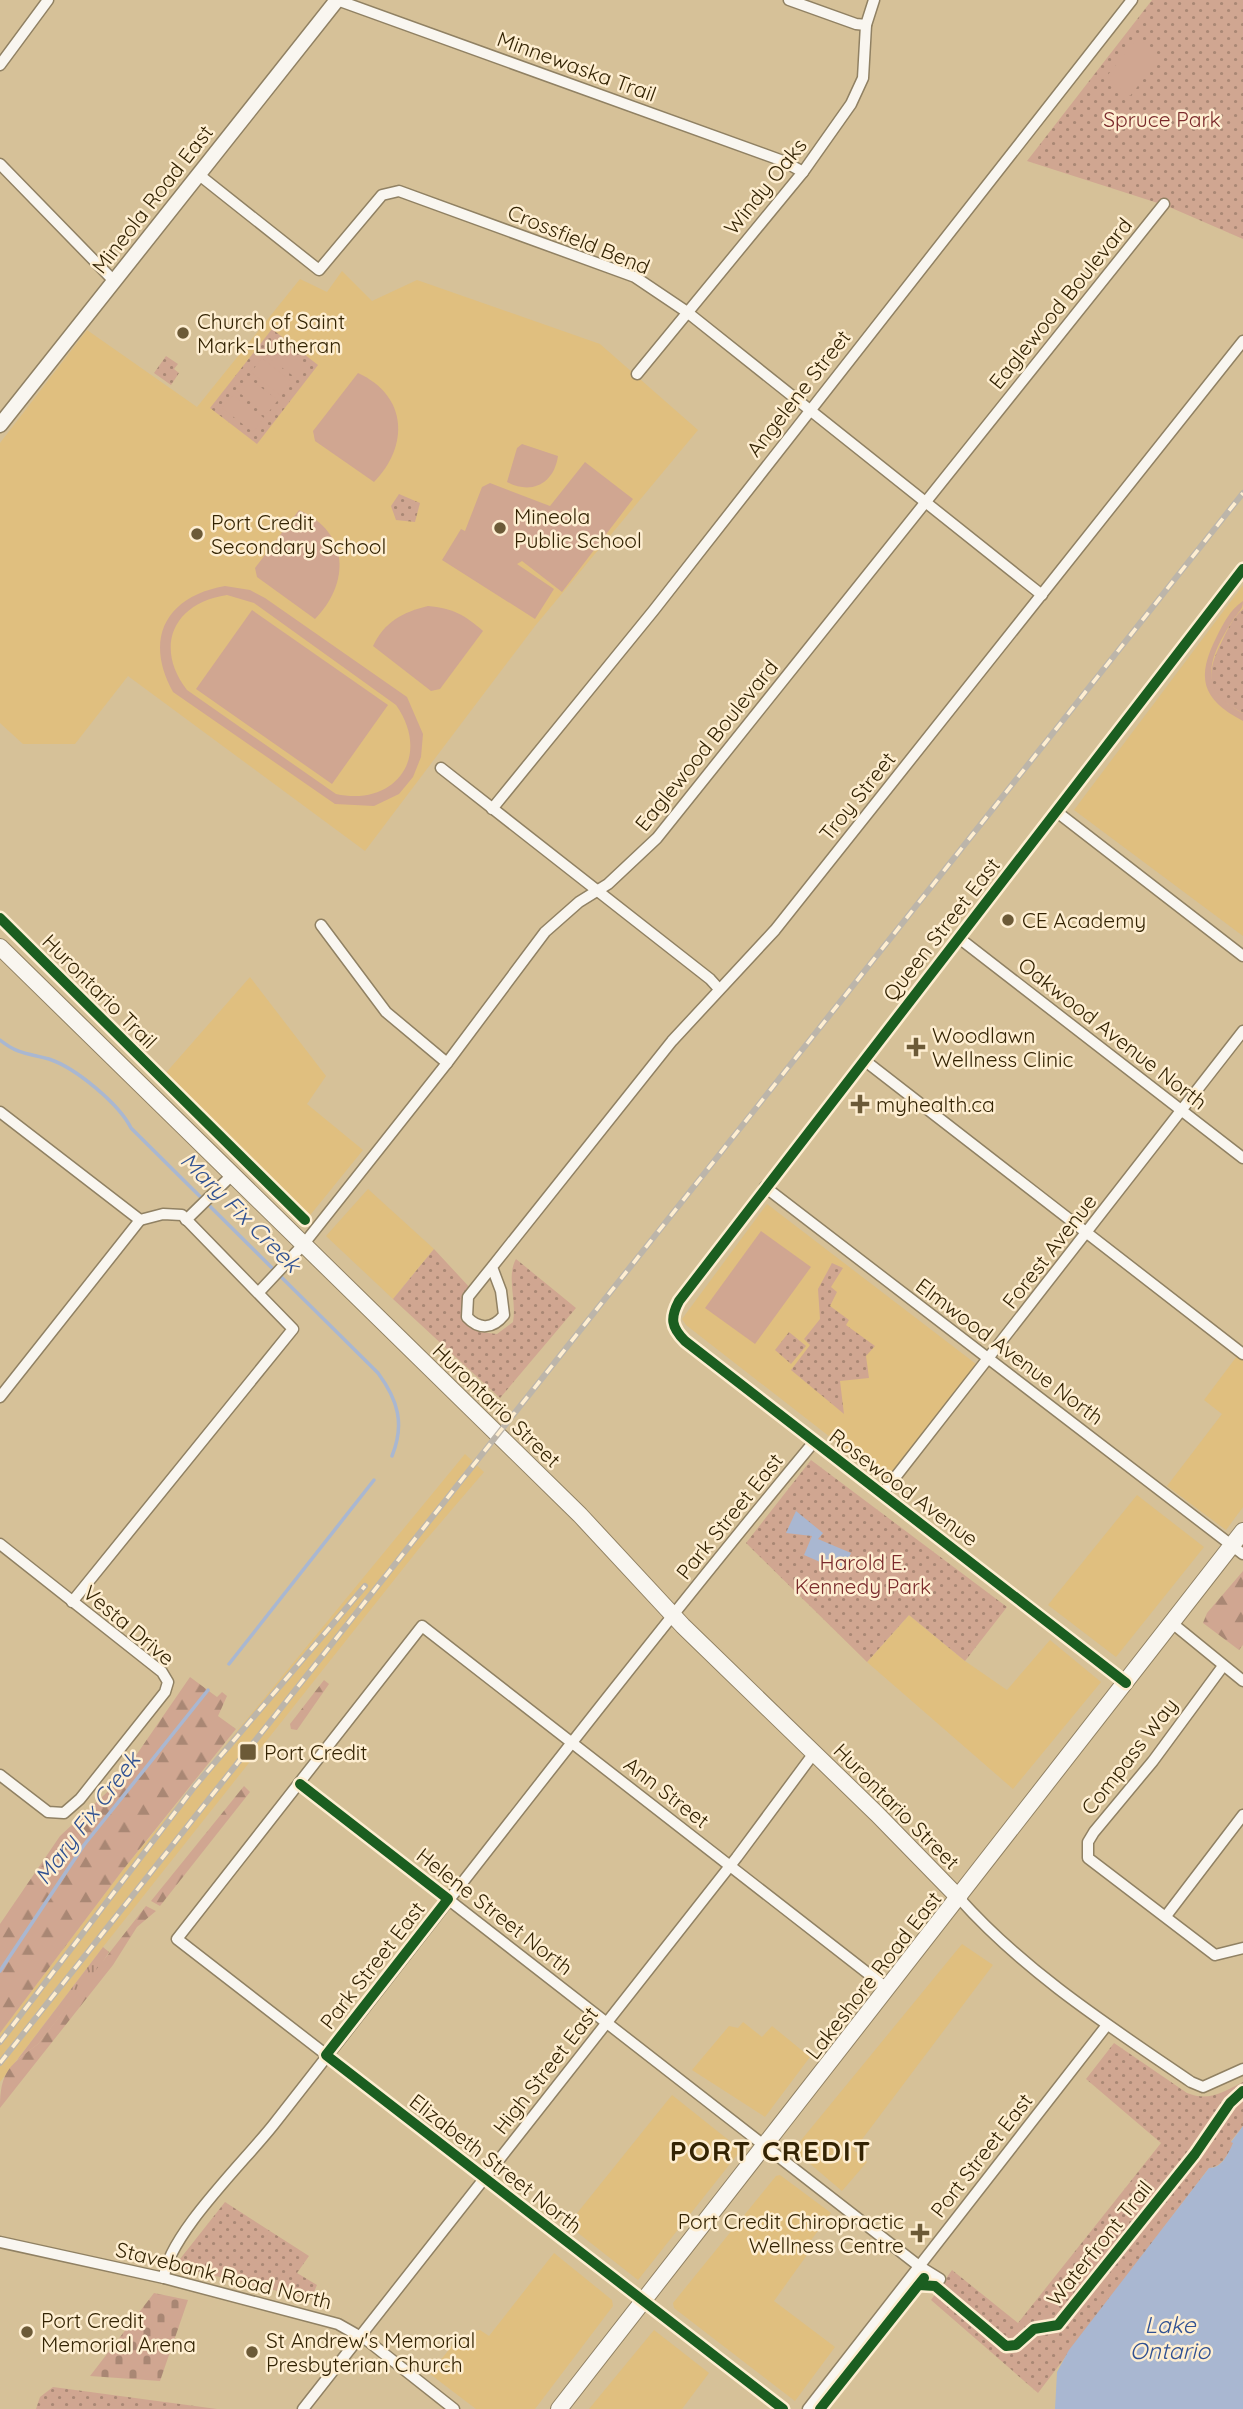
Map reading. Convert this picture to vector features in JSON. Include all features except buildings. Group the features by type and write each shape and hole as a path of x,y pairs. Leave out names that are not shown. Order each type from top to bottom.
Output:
{"main road":[{"name":"Hurontario Street","path":"0,947 580,1516 673,1615 959,1898"},
{"name":"Lakeshore Road East","path":"559,2409 1172,1623 1238,1550 1243,1531"}],"street":[{"path":"0,65 48,0"},
{"name":"Minnewaska Trail","path":"337,0 771,156 803,172"},
{"name":"Mineola Road East","path":"0,425 337,0"},
{"path":"789,0 856,24 866,24"},
{"name":"Windy Oaks","path":"637,374 803,172 859,92 863,78 866,24 874,0"},
{"name":"Angelene Street","path":"492,809 654,610 1132,0"},
{"path":"0,164 114,281"},
{"name":"Crossfield Bend","path":"198,174 319,270 382,194 399,191 635,277 687,312 924,503 1042,594"},
{"name":"Eaglewood Boulevard","path":"259,1292 303,1245 447,1063 545,932 579,902 596,892 657,838 1164,204"},
{"name":"Troy Street","path":"492,1266 501,1291 503,1315 497,1324 484,1326 473,1323 467,1317 468,1297 492,1266 672,1041 775,930 1243,341"},
{"name":"Queen Street East","path":"672,1314 765,1187 1243,569"},
{"path":"441,768 710,979 719,989"},
{"path":"1057,811 1243,956"},
{"path":"321,925 386,1012 447,1063"},
{"name":"Oakwood Avenue North","path":"960,938 1243,1158"},
{"name":"Forest Avenue","path":"883,1493 1087,1235 1243,1031"},
{"path":"864,1060 1243,1354"},
{"path":"0,1112 140,1220"},
{"path":"187,1220 232,1175"},
{"name":"Elmwood Avenue North","path":"765,1187 1238,1550"},
{"path":"0,1397 140,1220 163,1214 182,1215 293,1329 72,1602"},
{"name":"Rosewood Avenue","path":"672,1314 673,1326 685,1341 813,1443 883,1493 1126,1683"},
{"name":"Park Street East","path":"164,2278 171,2250 571,1742 813,1443"},
{"name":"Vesta Drive","path":"0,1544 162,1672 167,1682 165,1692 157,1703 80,1799 64,1813 48,1812 0,1775"},
{"path":"1172,1623 1243,1681"},
{"name":"Ann Street","path":"300,1784 422,1626 888,1989"},
{"name":"Compass Way","path":"1223,1666 1088,1842 1088,1858 1215,1955 1243,1948"},
{"name":"High Street East","path":"303,2409 730,1866 814,1753"},
{"name":"Helene Street North","path":"300,1784 919,2266 940,2279"},
{"name":"Elizabeth Street North","path":"300,1784 177,1940 783,2409"},
{"path":"1166,1916 1243,1815"},
{"path":"959,1898 1003,1944 1107,2025 1203,2087 1243,2070"},
{"name":"Port Street East","path":"808,2409 1107,2025"},
{"name":"Stavebank Road North","path":"0,2242 164,2278 321,2319 361,2336 454,2409"}],"shaded area":[{"name":"Port Credit Secondary School","path":"342,271 372,301 417,280 600,344 698,430 535,626 365,851 128,676 75,744 23,744 0,723 0,443 87,330 197,407 300,279 327,292"},
{"path":"1243,585 1243,936 1074,810"},
{"path":"250,977 326,1076 307,1104 363,1150 307,1219 164,1075"},
{"path":"368,1189 434,1249 393,1299 326,1236"},
{"path":"767,1204 976,1364 891,1476 884,1479 686,1325 682,1319"},
{"path":"1243,1348 1243,1507 1226,1530 1167,1486 1222,1414 1204,1400"},
{"path":"465,1454 484,1472 425,1541 103,1947 0,2082 0,2033 122,1871"},
{"path":"1137,1495 1204,1547 1116,1657 1048,1605"},
{"path":"909,1615 965,1661 1007,1690 1050,1640 1101,1682 1013,1789 867,1662"},
{"path":"962,1944 993,1965 854,2150 867,2162 842,2191 795,2151 798,2144"},
{"path":"743,2022 762,2037 772,2026 810,2057 765,2117 692,2070 729,2026 738,2028"},
{"path":"672,2095 741,2150 638,2280 573,2229 570,2222"},
{"path":"780,2175 831,2213 809,2243 812,2248 774,2301 835,2347 795,2401 674,2308 673,2303 776,2176"},
{"path":"554,2253 612,2300 613,2306 535,2409 476,2409 430,2374 454,2343 460,2347 474,2331 480,2330 489,2336"},
{"path":"654,2330 709,2373 682,2409 589,2409"}],"green space":[{"name":"Spruce Park","path":"1152,0 1243,0 1243,239 1167,206 1027,161"},
{"path":"1138,38 1161,57 1130,96 1106,77"},
{"path":"272,329 318,365 257,444 210,408"},
{"path":"276,340 306,364 296,378 265,355"},
{"path":"166,356 178,364 174,369 179,373 171,385 154,373"},
{"path":"262,358 292,382 281,396 251,372"},
{"path":"358,373 387,395 398,423 398,438 393,453 374,482 315,441 313,431"},
{"path":"247,377 278,400 267,414 237,391"},
{"path":"233,395 264,418 253,432 222,408"},
{"path":"522,444 558,456 552,474 533,487 516,486 507,482 517,448"},
{"path":"585,462 633,499 562,592 522,561 517,564 554,589 535,619 442,560 461,529 465,531 482,487 490,483 550,506"},
{"path":"399,494 420,503 415,522 396,520 391,506"},
{"path":"299,510 316,520 328,532 336,545 339,560 339,575 334,590 315,619 257,577 255,568"},
{"path":"225,586 250,590 407,697 423,734 421,757 413,777 399,794 374,806 335,804 173,692 160,654 161,637 166,622 175,610 188,599","holes":["227,595 254,603 396,705 406,724 410,742 409,759 402,774 391,785 376,793 357,796 336,794 187,690 177,674 172,658 174,629 182,617 193,607"]},
{"path":"1243,601 1218,647 1211,671 1218,694 1243,713 1243,721 1218,704 1206,686 1205,675 1210,651 1225,621"},
{"path":"428,606 458,613 483,631 440,689 431,691 373,646 383,630 395,619"},
{"path":"1243,609 1243,713 1216,692 1211,674 1216,653 1234,619"},
{"path":"252,610 388,705 332,784 196,689"},
{"path":"761,1231 811,1267 755,1344 705,1308"},
{"path":"434,1249 472,1290 466,1318 479,1332 497,1334 513,1322 512,1273 516,1259 576,1308 500,1398 393,1299"},
{"path":"832,1263 843,1268 831,1287 837,1292 830,1306 849,1320 846,1325 875,1346 866,1356 869,1378 840,1381 844,1414 791,1370 810,1345 804,1339 820,1319 818,1289"},
{"path":"789,1332 806,1346 791,1364 775,1350"},
{"name":"Harold E. Kennedy Park","path":"811,1460 1007,1607 965,1661 909,1615 867,1662 746,1543"},
{"path":"1243,1571 1243,1645 1239,1650 1203,1623 1207,1613"},
{"path":"190,1677 217,1697 222,1692 227,1696 218,1716 236,1729 122,1871 0,2033 0,1924 60,1836 117,1783"},
{"path":"324,1680 329,1684 297,1730 291,1729 290,1724"},
{"path":"244,1786 250,1792 160,1906 151,1901"},
{"path":"146,1906 156,1911 137,1927 113,1965 0,2108 2,2085 8,2070 38,2044"},
{"path":"103,1947 109,1952 101,1965 38,2044 17,2060"},
{"path":"1114,2043 1195,2096 1216,2095 1243,2082 1243,2126 1231,2141 1234,2143 1224,2159 1209,2168 1038,2393 931,2300 952,2270 1018,2323 1161,2143 1086,2079"},
{"path":"225,2202 309,2256 297,2273 317,2285 311,2299 178,2267 180,2259"},
{"path":"154,2293 188,2300 160,2381 90,2376"},
{"path":"53,2387 217,2409 36,2409 40,2397"}],"water":[{"path":"796,1511 823,1533 818,1539 851,1553 843,1572 804,1555 812,1536 786,1533"},
{"name":"Lake Ontario","path":"1243,2126 1243,2409 1055,2409 1057,2372 1069,2350 1209,2168 1218,2166 1224,2160 1233,2143 1231,2142"}],"waterway":[{"name":"Mary Fix Creek","path":"0,1040 18,1051 60,1064 96,1088 117,1108 131,1128 378,1373 395,1403 399,1423 392,1456"},
{"name":"Mary Fix Creek","path":"229,1664 374,1480"},
{"name":"Mary Fix Creek","path":"0,1971 84,1845 208,1690"}],"railway":[{"path":"0,2063 1243,493"},
{"path":"0,2042 195,1786 365,1586"}],"cycle path":[{"path":"1126,1683 685,1341 677,1331 673,1317 679,1301 1243,569"},
{"name":"Hurontario Trail","path":"0,918 305,1220"},
{"path":"300,1784 448,1899 326,2055 783,2409"},
{"name":"Waterfront Trail","path":"919,2285 935,2286 1006,2346 1016,2345 1034,2329 1058,2325 1195,2154 1230,2103 1243,2091"},
{"path":"820,2409 924,2278"}],"place":[{"name":"Church of Saint Mark-Lutheran","path":"183,333"},
{"name":"Mineola Public School","path":"500,528"},
{"name":"Port Credit Secondary School","path":"197,534"},
{"name":"CE Academy","path":"1008,920"},
{"name":"Woodlawn Wellness Clinic","path":"916,1047"},
{"name":"myhealth.ca","path":"860,1104"},
{"name":"Port Credit","path":"248,1752"},
{"name":"Port Credit Chiropractic Wellness Centre","path":"920,2233"},
{"name":"Port Credit Memorial Arena","path":"27,2332"},
{"name":"St Andrew's Memorial Presbyterian Church","path":"252,2352"}],"district":[{"name":"PORT CREDIT","path":"771,2150"}]}
